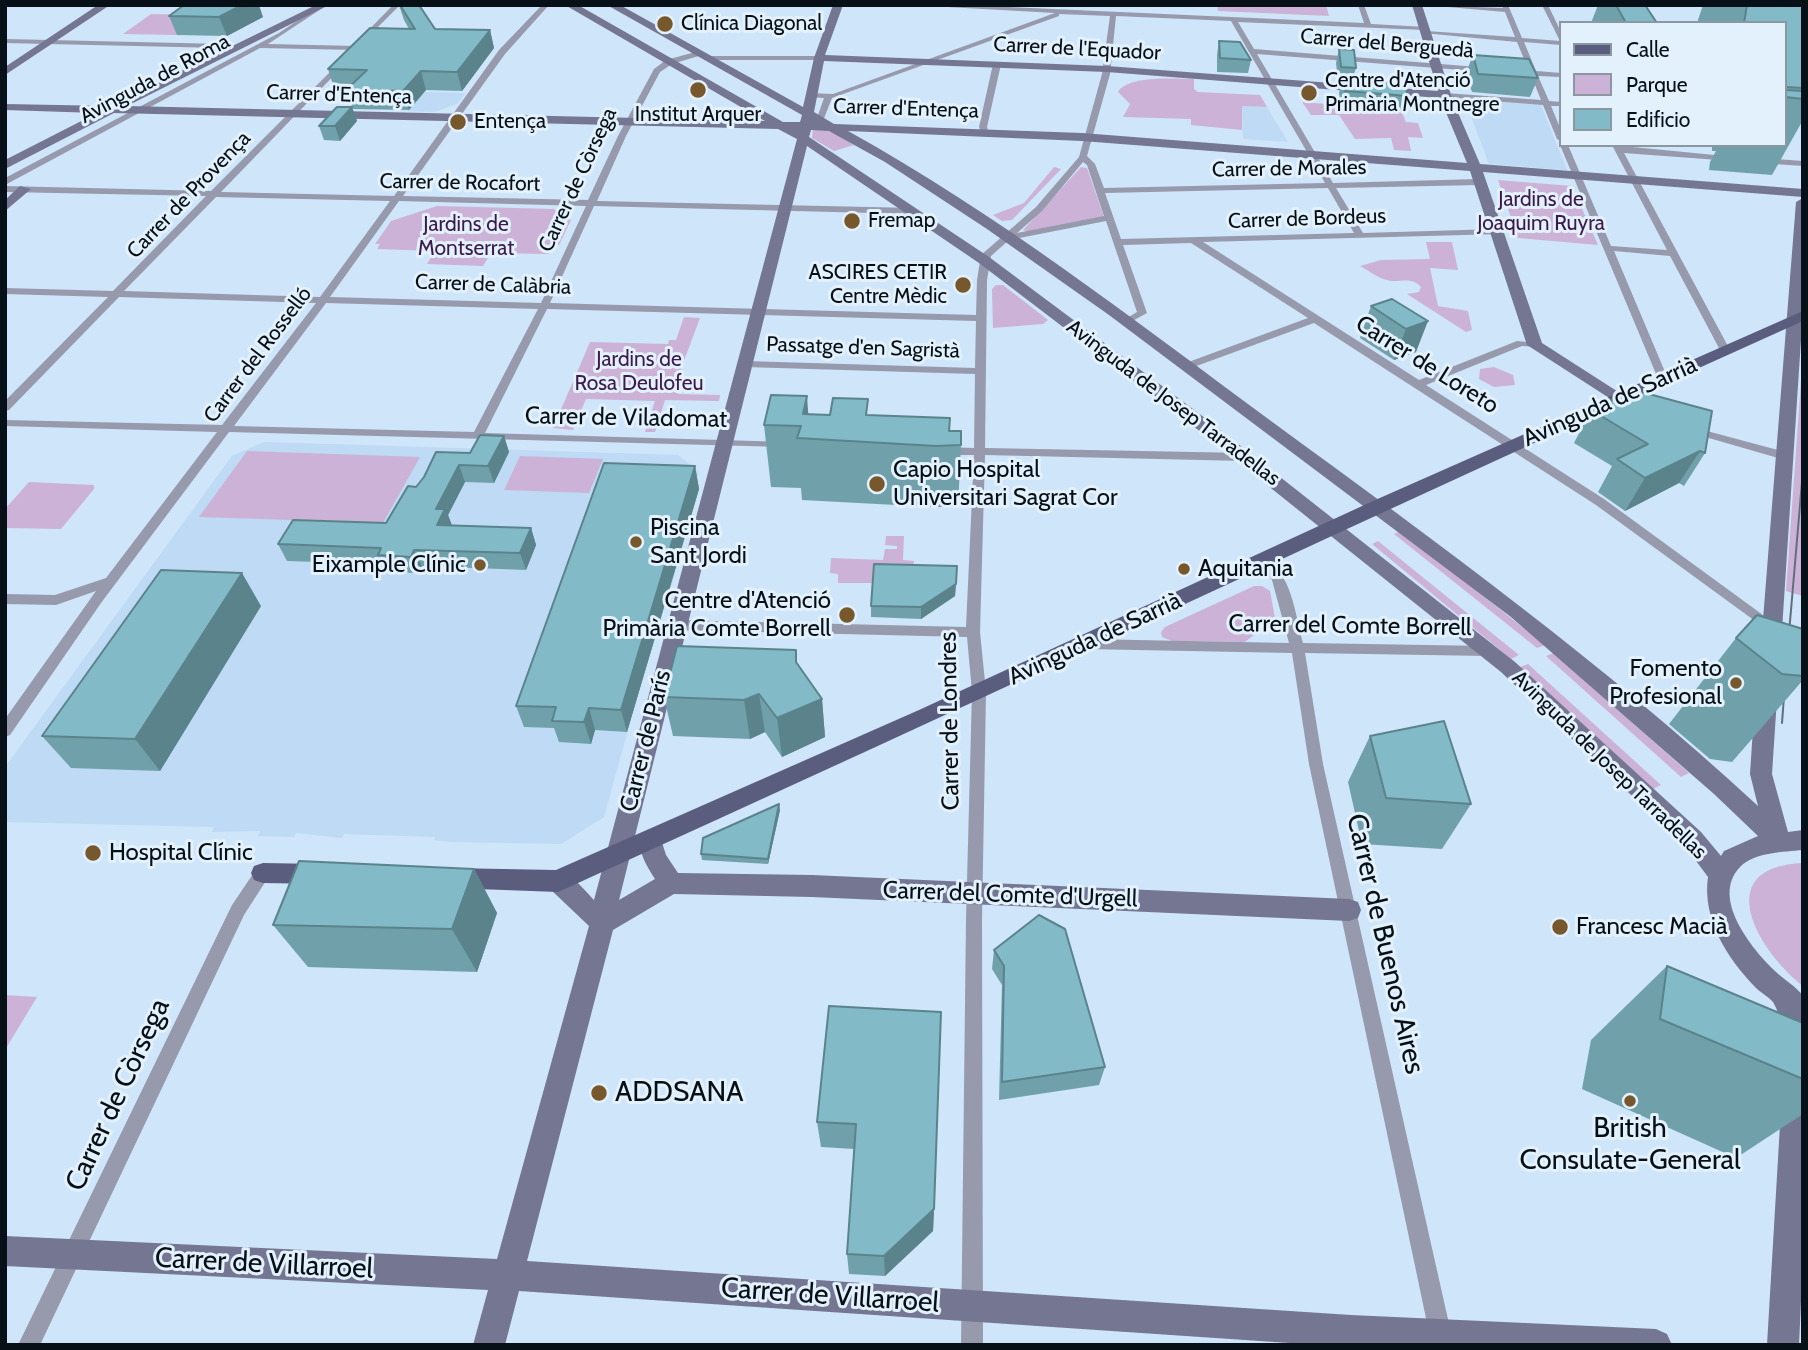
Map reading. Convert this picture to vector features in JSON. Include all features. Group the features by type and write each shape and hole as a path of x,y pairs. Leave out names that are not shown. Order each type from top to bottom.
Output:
{"main road":[{"path":"5,72 104,5"},
{"name":"Avinguda de Roma","path":"5,155 304,5"},
{"name":"Avinguda de Josep Tarradellas","path":"570,5 779,125 810,124"},
{"name":"Avinguda de Josep Tarradellas","path":"612,5 796,107 831,156 984,260 1245,457 1488,651 1686,832 1721,875"},
{"name":"Carrer de París","path":"489,1345 602,923 615,855 723,441 810,124 811,95 819,58 838,5"},
{"path":"1417,5 1445,95 1475,167 1535,345 1622,401"},
{"name":"Avinguda de Roma","path":"5,165 110,110 323,6"},
{"path":"223,46 257,46"},
{"name":"Carrer de l'Equador","path":"819,58 936,60 1107,69 1445,95"},
{"name":"Carrer d'Entença","path":"5,107 779,125"},
{"path":"779,125 791,120 796,107"},
{"name":"Carrer d'Entença","path":"810,124 833,127"},
{"name":"Avinguda de Josep Tarradellas","path":"833,127 856,132 864,145 1008,237 1379,505 1539,628 1727,792 1797,840"},
{"name":"Carrer d'Entença","path":"856,132 985,133 1089,138 1313,153 1635,182 1803,193"},
{"path":"831,156 864,145"},
{"path":"5,207 25,189"},
{"path":"1727,792 1741,800 1755,801 1761,798 1763,785 1760,765 1784,456 1800,318 1803,202"},
{"name":"Avinguda de Sarrià","path":"615,855 1085,644 1379,505 1513,445 1622,401 1663,379 1800,318"},
{"path":"1085,336 1127,321"},
{"path":"1763,785 1797,840 1750,847 1729,862 1721,875 1718,906 1728,933 1746,961 1792,1002 1798,1042 1796,1186 1783,1345"},
{"path":"558,881 602,923 671,883 656,858 651,840"},
{"path":"428,877 558,881 615,855"},
{"path":"263,873 339,874"},
{"name":"Carrer del Comte d'Urgell","path":"671,883 1349,910"},
{"name":"Carrer de Villarroel","path":"5,1251 507,1275 1442,1339 1656,1345"}],"street":[{"name":"Carrer de Provença","path":"5,408 397,5"},
{"name":"Carrer del Rosselló","path":"5,731 110,581 228,429 394,199 457,119 502,52 546,5"},
{"path":"914,5 1368,25 1520,40 1560,41"},
{"path":"811,95 828,98 936,60 1076,5"},
{"path":"1361,5 1368,25"},
{"path":"1428,5 1506,8 1560,137"},
{"path":"1545,5 1560,39"},
{"name":"Avinguda de Roma","path":"5,182 257,46 323,6"},
{"path":"984,260 1040,209 1083,157 1107,69 1114,15"},
{"path":"1233,19 1359,234"},
{"path":"5,41 223,46"},
{"path":"257,46 356,48"},
{"name":"Carrer del Berguedà","path":"1252,51 1560,75"},
{"name":"Carrer de l'Equador","path":"669,62 703,55 819,58"},
{"name":"Carrer de Còrsega","path":"478,436 544,306 629,122 657,71 669,62"},
{"path":"985,133 983,127 997,64"},
{"path":"1445,95 1560,104"},
{"path":"810,124 828,98"},
{"path":"1565,147 1663,379"},
{"path":"1617,148 1803,164"},
{"path":"1617,148 1725,351"},
{"path":"1083,157 1091,164 1142,313 1127,321"},
{"path":"25,189 32,174 43,162"},
{"name":"Carrer de Morales","path":"1099,191 1479,182"},
{"name":"Carrer de Rocafort","path":"5,189 914,211"},
{"path":"1008,237 1109,218"},
{"name":"Carrer de Bordeus","path":"1117,242 1498,232"},
{"name":"Carrer de Loreto","path":"1193,240 1600,502 1772,627"},
{"path":"1606,248 1671,253"},
{"name":"Carrer de Londres","path":"972,1345 979,692 973,632 980,452 980,318 984,260"},
{"name":"Carrer de Calàbria","path":"5,291 980,318"},
{"path":"1187,366 1315,319"},
{"path":"1417,385 1521,343 1535,345"},
{"name":"Passatge d'en Sagristà","path":"745,363 980,371"},
{"name":"Carrer de Viladomat","path":"5,423 799,444"},
{"path":"1684,428 1784,456"},
{"path":"931,450 1245,457"},
{"name":"Carrer de Buenos Aires","path":"1261,562 1278,578 1298,649 1316,764 1442,1339"},
{"path":"5,599 56,600 110,581"},
{"path":"675,625 973,632"},
{"name":"Carrer del Comte Borrell","path":"1085,644 1488,651"},
{"name":"Carrer de Còrsega","path":"29,1345 225,935 263,873"}],"shaded area":[{"path":"424,92 466,93 457,104 434,112 408,111"},
{"path":"1464,98 1540,103 1567,170 1489,164"},
{"path":"1242,106 1267,107 1288,142 1243,139"},
{"path":"264,442 678,455 699,472 694,488 699,489 670,591 666,591 604,817 561,844 452,842 434,840 435,837 344,834 342,838 296,833 294,837 258,836 260,831 212,832 214,827 5,822 5,767 232,456"}],"green space":[{"path":"1217,5 1326,5 1329,16 1218,11"},
{"path":"151,14 203,15 177,35 123,34"},
{"path":"1194,79 1194,89 1198,92 1260,95 1267,107 1242,106 1242,130 1191,125 1191,119 1123,117 1130,104 1118,92 1123,87 1142,80"},
{"path":"1302,102 1401,110 1406,122 1418,123 1423,138 1408,137 1411,151 1394,150 1391,138 1355,139 1339,115 1311,115"},
{"path":"828,129 854,145 834,151 812,138 813,130"},
{"path":"1054,167 1061,169 1012,220 1002,221 993,215 1024,203"},
{"path":"1081,167 1087,168 1104,217 1028,232 1023,230"},
{"name":"Jardins de Joaquim Ruyra","path":"1498,180 1572,186 1598,245 1518,238"},
{"name":"Jardins de Montserrat","path":"437,206 554,209 571,220 559,245 553,245 549,254 491,253 483,266 427,264 435,251 377,249 380,244 375,244 391,221"},
{"path":"1426,242 1452,242 1458,270 1430,268 1438,306 1468,311 1472,330 1466,332 1407,294 1419,292 1421,287 1417,283 1384,279 1360,266 1381,260 1430,259"},
{"path":"996,285 1003,285 1048,320 1043,324 993,328 992,289"},
{"name":"Jardins de Rosa Deulofeu","path":"684,317 700,318 673,390 678,390 678,394 720,395 719,401 665,400 655,432 645,432 655,401 586,399 573,430 553,428 590,342 668,344 669,340 676,340"},
{"path":"1803,353 1803,596 1786,591"},
{"path":"1494,367 1513,375 1515,385 1494,387 1479,379 1480,369"},
{"path":"247,451 420,457 383,523 199,517"},
{"path":"520,456 603,459 589,493 504,490"},
{"path":"29,482 94,485 94,489 61,529 5,528 5,509"},
{"path":"1401,531 1545,645 1537,648 1394,534"},
{"path":"886,536 904,536 903,560 914,561 913,571 874,583 838,583 838,574 830,573 831,558 883,560 885,549 897,549 897,546 885,545"},
{"path":"1378,541 1519,655 1511,659 1372,544"},
{"path":"1254,586 1262,586 1270,591 1275,618 1245,642 1172,641 1162,637 1161,632 1165,627"},
{"path":"1554,653 1689,773 1681,777 1546,656"},
{"path":"1528,664 1661,785 1653,789 1520,667"},
{"path":"1803,863 1803,986 1771,953 1759,933 1751,913 1750,895 1757,879 1774,868"},
{"path":"5,995 37,997 5,1050"}],"building":[{"path":"184,5 242,5 219,17 169,16"},
{"path":"400,5 419,5 435,29 490,30 457,72 421,71 403,91 346,90 367,70 328,69 370,28 415,29"},
{"path":"1616,5 1645,5 1656,21 1625,21"},
{"path":"1747,5 1803,5 1803,88 1787,87 1787,21 1744,21"},
{"path":"1219,41 1240,42 1251,60 1220,58"},
{"path":"1339,49 1354,50 1356,68 1341,67"},
{"path":"1473,55 1529,59 1538,78 1478,74"},
{"path":"1343,79 1405,84 1408,96 1345,91"},
{"path":"1787,90 1803,91 1803,99 1787,97"},
{"path":"337,107 352,107 335,126 319,126"},
{"path":"1392,299 1428,321 1406,329 1371,306"},
{"path":"1634,390 1712,411 1705,453 1700,451 1645,478 1617,459 1648,444 1591,410"},
{"path":"771,395 807,396 803,414 830,415 833,398 868,399 866,415 950,418 949,431 961,431 961,445 797,438 801,426 764,425"},
{"path":"480,435 504,436 488,466 459,465 436,509 445,509 437,525 531,528 520,553 414,550 411,557 378,555 381,548 278,544 293,520 386,523 408,486 416,487 424,477 436,452 470,453"},
{"path":"604,463 695,466 621,710 589,708 584,722 552,721 556,707 516,706"},
{"path":"874,564 957,566 956,584 921,607 871,606"},
{"path":"161,570 242,573 135,739 42,736"},
{"path":"1757,615 1803,629 1803,676 1782,674 1736,638"},
{"path":"677,646 796,650 796,662 822,699 777,718 759,694 744,700 664,697"},
{"path":"1444,721 1471,804 1386,798 1370,736"},
{"path":"779,804 768,859 701,854 703,838"},
{"path":"299,861 474,869 452,929 273,925"},
{"path":"1039,915 1065,929 1105,1067 1002,1082 1004,966 994,950"},
{"path":"1667,966 1803,1023 1803,1079 1660,1019"},
{"path":"829,1006 941,1012 934,1209 884,1256 847,1254 856,1124 817,1122"}],"tram line":[{"path":"1788,645 1803,470"},
{"path":"1782,723 1785,683"},
{"path":"1802,730 1803,705"}],"place":[{"name":"Clínica Diagonal","path":"665,24"},
{"name":"Institut Arquer","path":"698,90"},
{"name":"Centre d'Atenció Primària Montnegre","path":"1309,93"},
{"name":"Entença","path":"458,122"},
{"name":"Fremap","path":"852,221"},
{"name":"ASCIRES CETIR Centre Mèdic","path":"963,285"},
{"name":"Capio Hospital Universitari Sagrat Cor","path":"877,484"},
{"name":"Piscina Sant Jordi","path":"636,542"},
{"name":"Eixample Clínic","path":"480,565"},
{"name":"Aquitania","path":"1184,569"},
{"name":"Centre d'Atenció Primària Comte Borrell","path":"847,615"},
{"name":"Fomento Profesional","path":"1736,683"},
{"name":"Hospital Clínic","path":"93,853"},
{"name":"Francesc Macià","path":"1560,927"},
{"name":"ADDSANA","path":"599,1093"},
{"name":"British Consulate-General","path":"1630,1101"}]}
